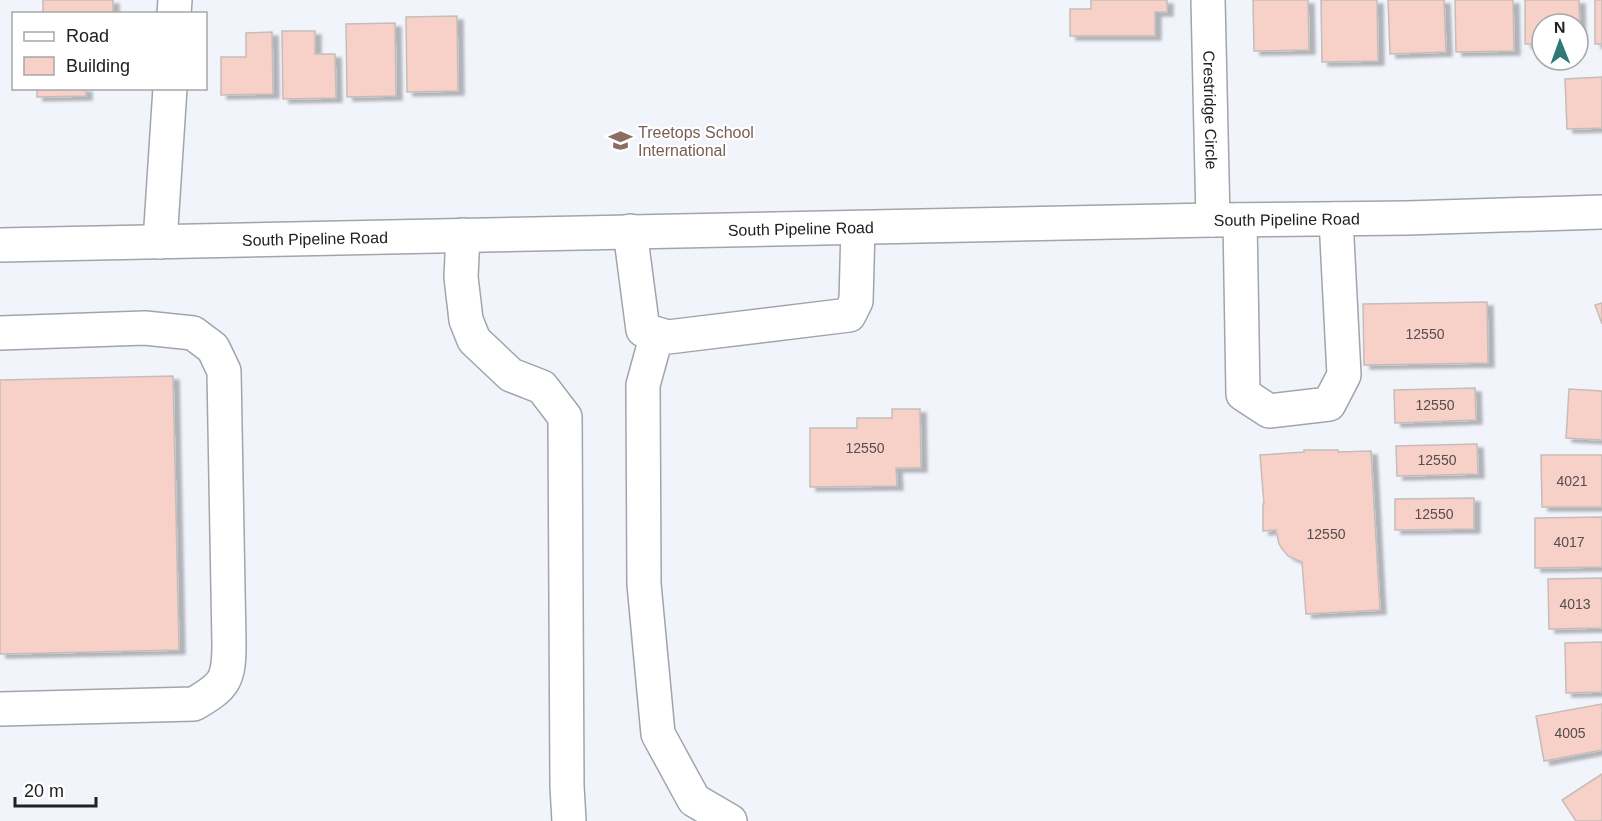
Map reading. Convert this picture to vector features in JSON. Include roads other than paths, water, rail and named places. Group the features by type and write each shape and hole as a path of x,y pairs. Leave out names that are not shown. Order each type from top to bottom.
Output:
{"street":[{"name":"Crestridge Circle","path":"1208,0 1226,220 1244,394 1269,411 1329,404 1344,375 1336,219"},
{"path":"160,242 170,90"},
{"name":"South Pipeline Road","path":"0,245 1602,212"},
{"path":"630,231 644,330 668,338 849,315 856,301 858,228"},
{"path":"463,235 461,276 466,320 474,340 511,375 542,387 565,417 569,821"},
{"path":"0,333 145,328 193,333 213,348 224,371 230,644 229,669 219,690 194,704 0,709"},
{"path":"657,334 643,386 643,397 644,584 658,734 694,800 730,821"}],"place":[{"name":"Treetops School International","path":"620,141"}]}
